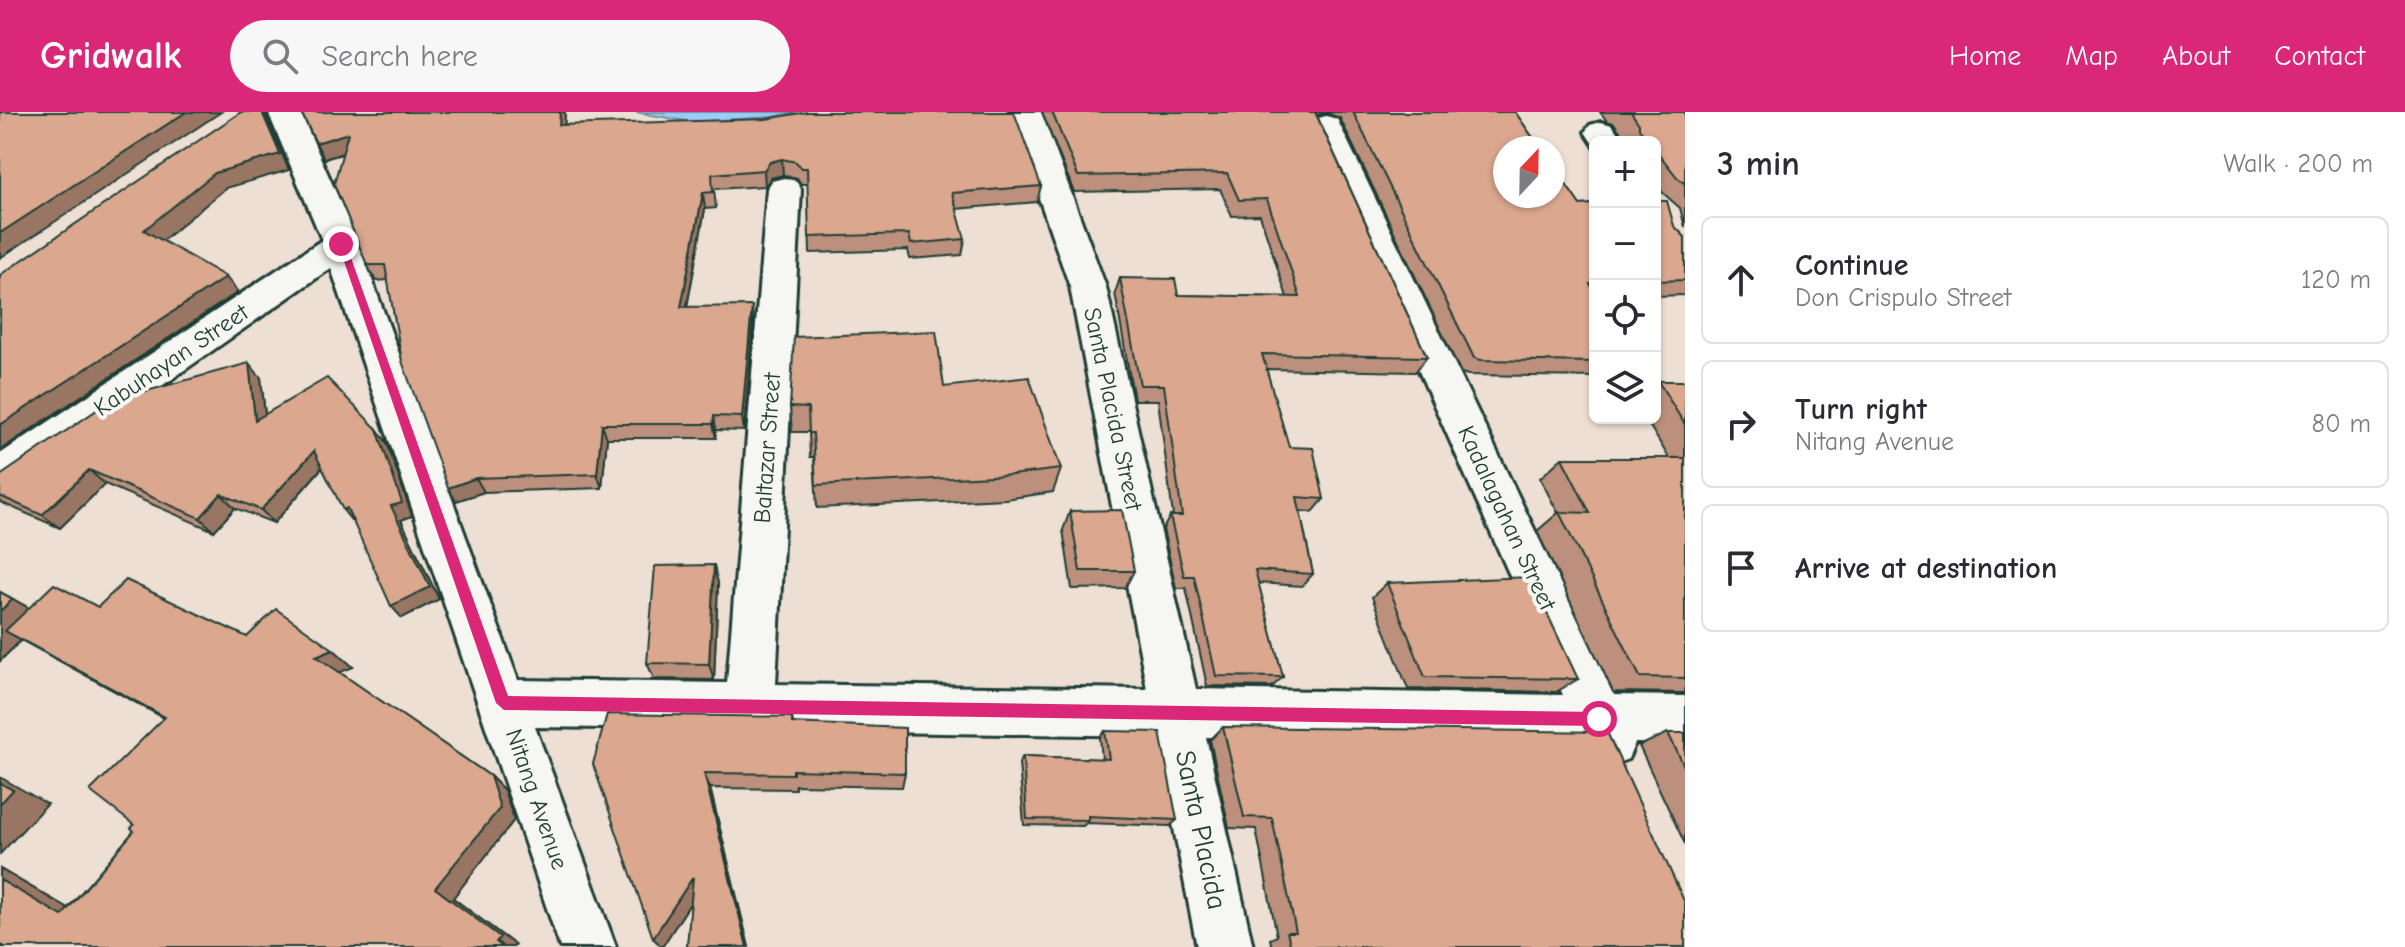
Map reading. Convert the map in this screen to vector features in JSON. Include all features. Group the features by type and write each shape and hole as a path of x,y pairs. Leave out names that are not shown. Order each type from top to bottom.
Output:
{"street":[{"name":"Nitang Avenue","path":"284,112 341,244 588,947"},
{"name":"Santa Placida Street","path":"1025,112 1088,287 1177,713"},
{"name":"Kadalagahan Street","path":"1326,126 1625,775"},
{"name":"Baltazar Street","path":"750,707 784,189"},
{"name":"Kabuhayan Street","path":"0,476 341,244"},
{"path":"504,703 1685,720"},
{"name":"Santa Placida","path":"1177,713 1225,947"}],"water":[{"path":"635,112 797,112 772,117 691,122"}],"building":[{"path":"0,112 186,112 0,233"},
{"path":"241,112 262,112 280,154 215,173 144,230 226,277 0,425 0,275"},
{"path":"301,112 560,112 559,125 766,119 807,112 1014,112 1041,186 952,193 965,239 911,244 909,234 809,237 807,168 801,168 796,162 782,159 770,162 764,170 712,174 713,192 703,193 681,307 752,306 742,417 714,416 713,424 602,424 597,474 476,478 448,488 402,361 385,265 367,265 334,184 348,133 316,143"},
{"path":"1052,112 1315,112 1427,357 1262,354 1289,447 1313,448 1324,499 1297,497 1313,574 1255,570 1283,677 1216,676 1194,576 1184,576 1170,516 1182,516 1164,385 1140,385 1120,278 1175,279 1178,295 1300,297 1267,199 1239,200 1227,173 1078,176"},
{"path":"1353,112 1515,112 1532,136 1493,136 1493,208 1565,208 1565,183 1580,205 1589,204 1589,362 1474,358"},
{"path":"1631,112 1685,112 1685,184 1661,157 1661,136 1645,136"},
{"path":"1661,201 1667,201 1674,226 1685,237 1685,280 1661,281"},
{"path":"936,331 944,387 1029,377 1061,469 1011,475 816,485 808,408 790,407 794,337"},
{"path":"249,363 255,420 327,378 377,429 402,503 391,506 430,587 391,606 347,508 343,510 314,451 261,510 221,494 200,518 89,470 42,515 0,496 0,476 110,401"},
{"path":"1661,381 1685,381 1685,425 1661,386"},
{"path":"1562,458 1685,458 1685,678 1640,677 1559,512 1590,513"},
{"path":"1122,510 1134,571 1080,571 1070,511"},
{"path":"714,565 709,664 647,663 655,566"},
{"path":"1530,577 1578,679 1425,677 1387,583"},
{"path":"126,580 247,637 276,609 333,649 316,656 490,776 500,808 435,888 500,937 496,942 503,947 0,946 0,880 62,916 134,831 131,828 134,825 90,791 165,717 5,631 54,584 98,607"},
{"path":"0,592 13,599 0,611"},
{"path":"607,714 792,717 792,723 905,728 905,773 793,770 793,774 704,773 747,947 687,947 693,877 653,938 593,764"},
{"path":"1223,727 1607,732 1685,903 1685,947 1291,947 1287,932 1296,932 1272,818 1244,817"},
{"path":"1105,731 1160,732 1177,820 1088,816 1088,820 1027,819 1023,756 1109,759"},
{"path":"1668,733 1685,733 1685,768"},
{"path":"0,783 13,790 0,804"}],"route":[{"path":"341,244 504,703 1599,719"}]}
